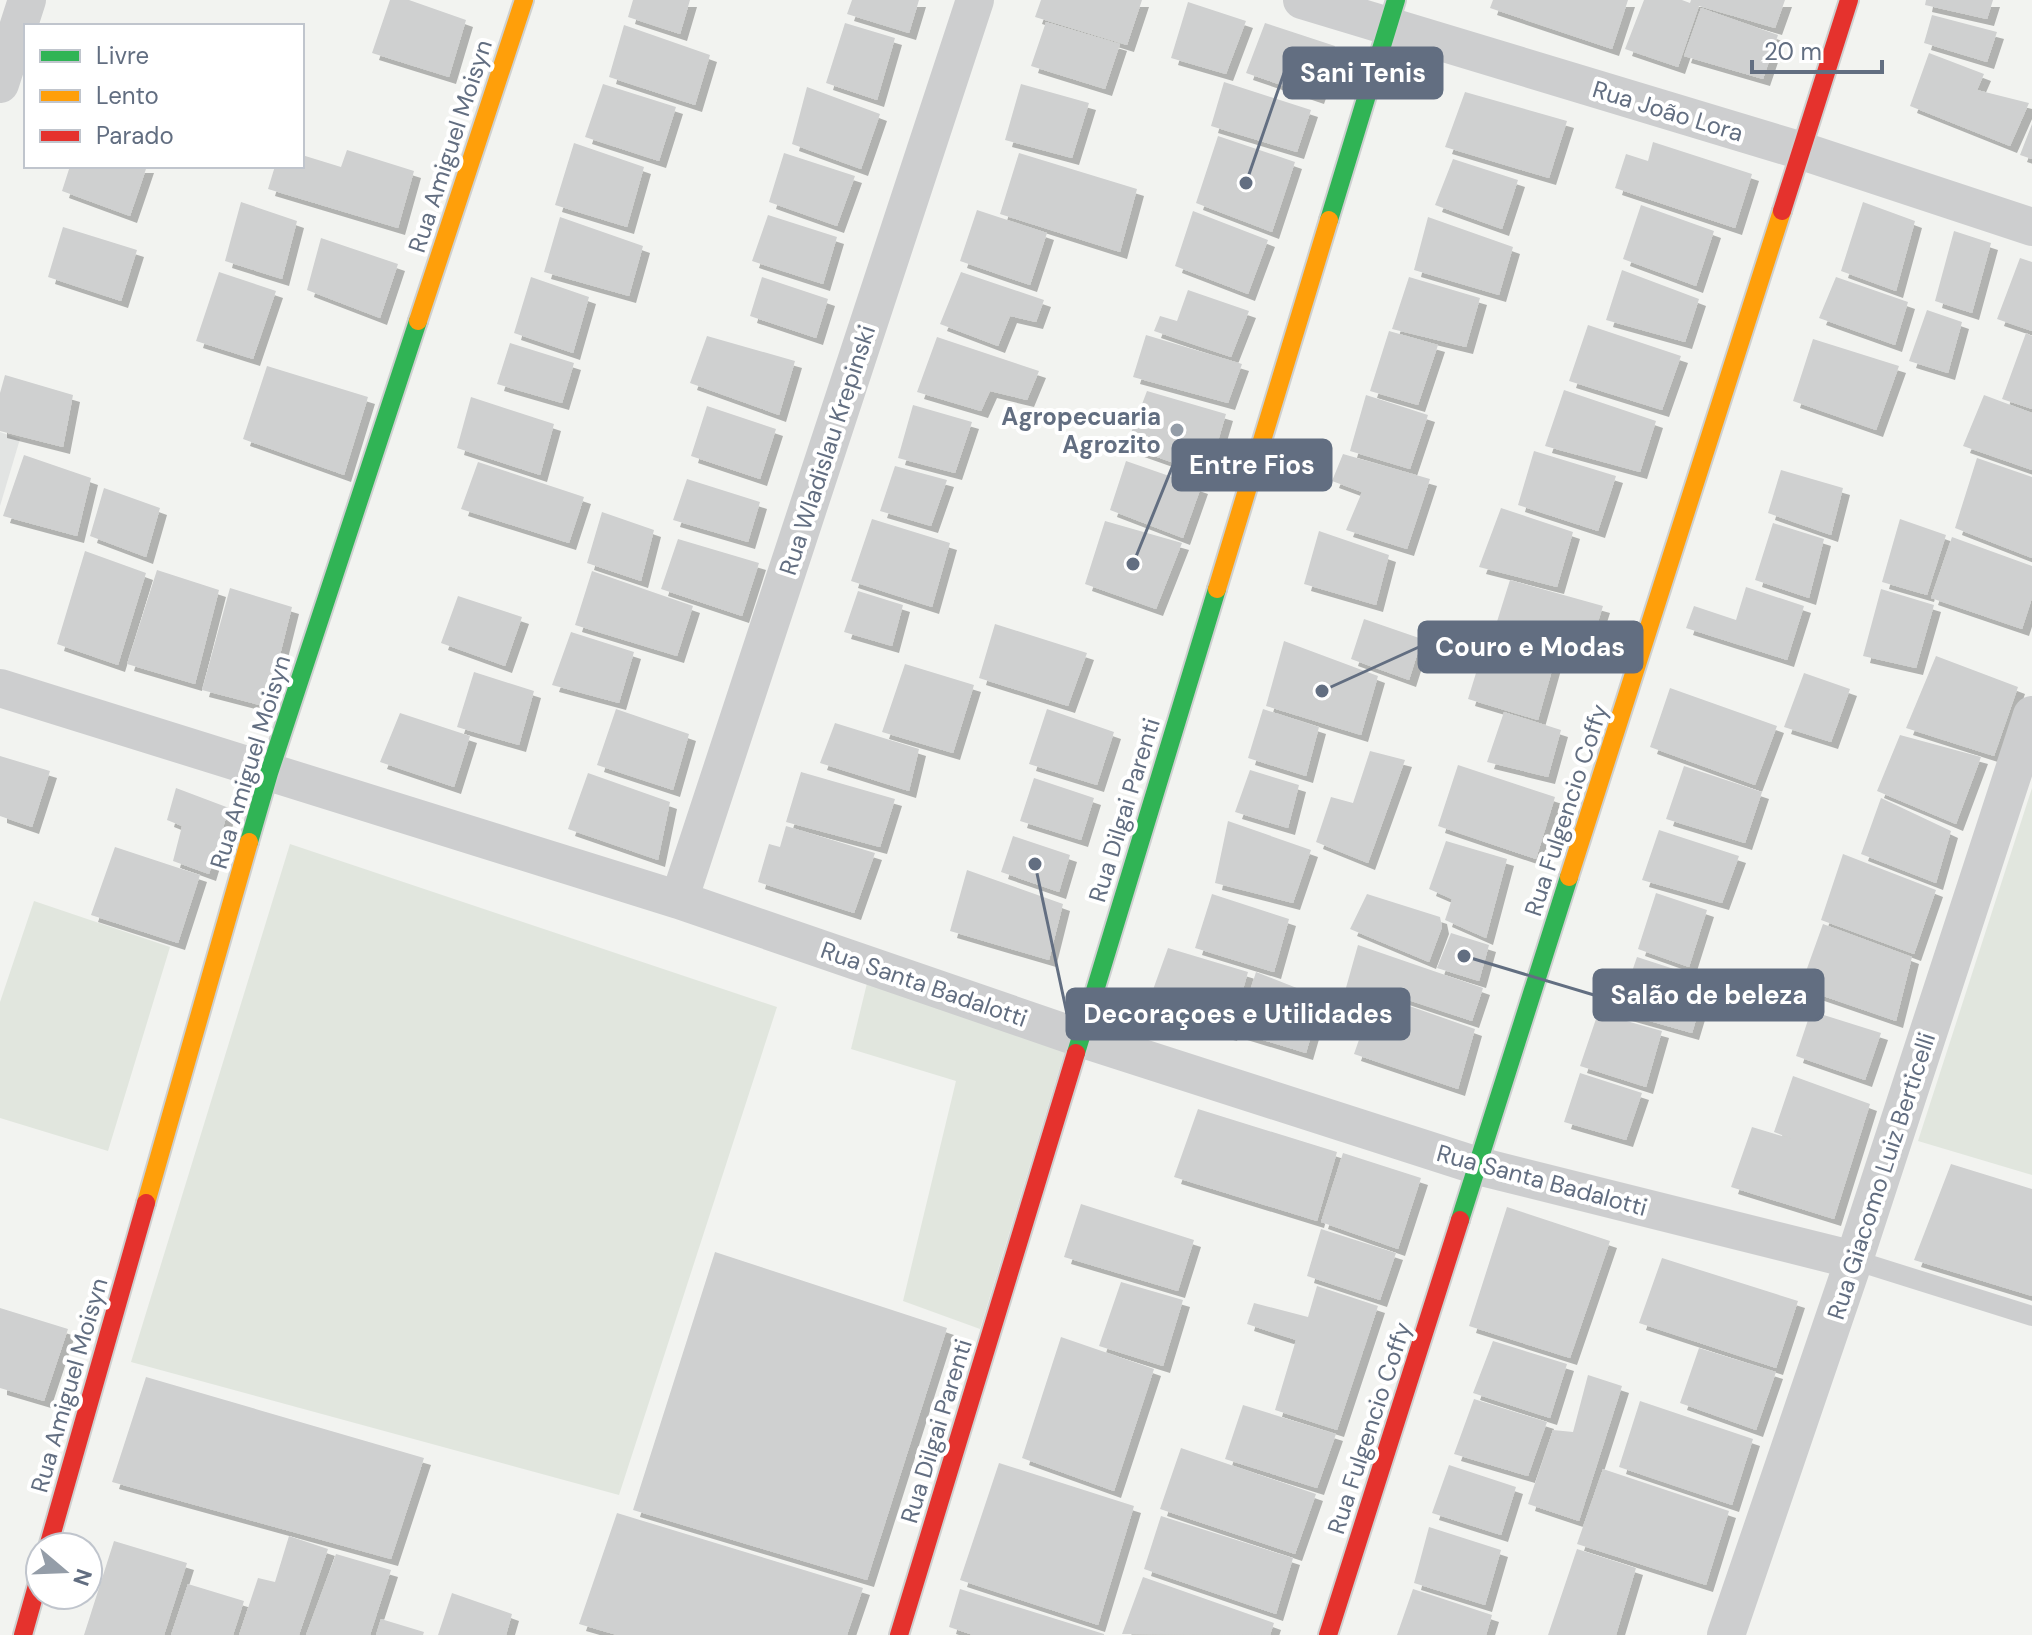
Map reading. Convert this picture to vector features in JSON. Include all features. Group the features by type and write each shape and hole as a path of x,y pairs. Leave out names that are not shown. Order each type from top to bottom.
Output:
{"street":[{"path":"0,84 27,0"},
{"name":"Rua Amiguel Moisyn","path":"53,1531 269,773 524,0"},
{"name":"Rua Wladislau Krepinski","path":"679,900 975,0"},
{"name":"Rua João Lora","path":"1302,0 1391,13 2032,227"},
{"name":"Rua Fulgencio Coffy","path":"1328,1635 1849,0"},
{"name":"Rua Dilgai Parenti","path":"899,1635 1391,13"},
{"name":"Rua Santa Badalotti","path":"0,688 679,900 1080,1038 1478,1166 1854,1260"},
{"name":"Rua Giacomo Luiz Berticelli","path":"1726,1635 1854,1260 2032,715"},
{"path":"23,1635 30,1611"}],"lane":[{"path":"1854,1260 2032,1316"}],"shaded area":[{"path":"0,432 20,439 0,506"},
{"path":"2032,788 2032,1175 1918,1141"},
{"path":"290,844 777,1007 619,1495 131,1362"},
{"path":"34,901 170,947 108,1151 0,1118 0,1002"},
{"path":"869,975 1067,1044 980,1329 903,1301 956,1081 851,1049"}],"building":[{"path":"390,0 409,0 466,20 449,77 372,53"},
{"path":"633,0 690,0 680,34 628,17"},
{"path":"852,0 919,0 909,33 847,14"},
{"path":"1041,0 1142,0 1127,45 1035,17"},
{"path":"1493,0 1628,0 1612,49 1490,8"},
{"path":"1644,0 1682,0 1690,3 1691,0 1785,0 1775,28 1699,6 1678,67 1625,49"},
{"path":"1926,0 1993,0 1987,19 1925,5"},
{"path":"1188,2 1246,21 1226,74 1171,58"},
{"path":"1701,8 1778,35 1763,79 1684,56"},
{"path":"1932,15 1997,32 1987,62 1924,43"},
{"path":"1046,22 1120,44 1105,89 1031,66"},
{"path":"845,23 895,38 877,100 826,83"},
{"path":"1265,23 1335,46 1317,97 1246,73"},
{"path":"624,25 710,55 695,105 609,77"},
{"path":"1929,53 1984,74 1977,90 2029,103 2010,146 1910,106"},
{"path":"1224,82 1311,110 1297,152 1211,126"},
{"path":"603,84 676,107 659,161 585,137"},
{"path":"1021,84 1089,103 1072,158 1005,140"},
{"path":"807,87 880,114 861,169 792,144"},
{"path":"1465,92 1567,121 1549,178 1445,147"},
{"path":"2032,124 2032,159 2020,155"},
{"path":"1218,136 1295,162 1272,232 1196,203"},
{"path":"1653,142 1752,174 1735,228 1615,188 1626,154 1648,161"},
{"path":"574,143 644,167 627,227 555,205"},
{"path":"347,150 414,171 398,228 268,189 274,168 304,168 304,156 341,167"},
{"path":"784,153 855,176 837,226 769,202"},
{"path":"1019,153 1137,189 1120,252 1000,214"},
{"path":"1453,159 1518,180 1502,229 1435,205"},
{"path":"69,168 146,168 130,216 62,191"},
{"path":"241,202 297,221 282,279 225,261"},
{"path":"1863,202 1915,221 1896,291 1841,271"},
{"path":"1641,205 1714,231 1696,286 1623,259"},
{"path":"977,210 1047,233 1030,285 960,261"},
{"path":"1193,211 1268,240 1248,294 1175,266"},
{"path":"768,215 837,237 823,284 752,261"},
{"path":"560,217 643,246 629,296 544,272"},
{"path":"1428,217 1513,247 1499,295 1414,270"},
{"path":"63,227 137,250 121,301 48,277"},
{"path":"1954,231 1991,243 1972,313 1935,301"},
{"path":"321,238 398,264 380,318 307,290"},
{"path":"2020,258 2032,262 2032,331 1997,319"},
{"path":"1622,270 1699,299 1685,342 1606,320"},
{"path":"219,272 276,291 253,359 196,341"},
{"path":"961,272 1044,300 1036,322 1010,316 998,346 940,324"},
{"path":"531,277 589,297 573,353 514,333"},
{"path":"762,277 828,299 816,338 750,316"},
{"path":"1409,277 1480,298 1466,347 1392,329"},
{"path":"1836,277 1908,302 1895,345 1819,318"},
{"path":"1188,290 1249,311 1231,357 1154,331 1160,316 1177,321"},
{"path":"1927,310 1962,322 1948,373 1909,361"},
{"path":"1588,325 1681,356 1662,410 1569,381"},
{"path":"1389,331 1438,345 1418,405 1370,391"},
{"path":"2026,333 2032,336 2032,409 2002,399"},
{"path":"1146,335 1242,364 1228,403 1133,377"},
{"path":"707,336 795,361 779,415 690,383"},
{"path":"937,337 1039,371 1027,400 990,391 981,411 917,392"},
{"path":"1813,339 1899,366 1876,430 1793,401"},
{"path":"510,343 574,363 562,403 497,384"},
{"path":"267,366 368,397 344,475 243,439"},
{"path":"5,375 73,395 63,447 0,431 0,393"},
{"path":"1564,390 1656,421 1640,472 1545,446"},
{"name":"Agropecuaria Agrozito","path":"1147,391 1226,414 1208,475 1126,446"},
{"path":"1366,395 1428,415 1410,469 1350,451"},
{"path":"1984,395 2032,413 2032,470 1963,446"},
{"path":"471,397 554,424 540,475 457,448"},
{"path":"913,405 972,422 955,473 898,458"},
{"path":"707,406 776,429 760,479 691,456"},
{"path":"1534,451 1616,476 1598,531 1518,505"},
{"path":"1343,454 1430,479 1407,549 1346,530 1362,492 1332,481"},
{"path":"24,455 91,478 77,536 3,516"},
{"path":"1977,458 2032,477 2032,558 1955,528"},
{"path":"1126,461 1201,487 1183,538 1110,510"},
{"path":"478,462 584,497 569,543 461,509"},
{"path":"895,466 947,480 931,526 880,511"},
{"path":"1781,470 1843,488 1831,535 1768,513"},
{"path":"687,479 760,502 748,542 673,520"},
{"path":"104,488 160,508 146,557 90,536"},
{"path":"1501,508 1573,532 1557,587 1479,567"},
{"path":"602,512 654,530 641,581 587,563"},
{"path":"872,519 950,543 932,607 851,581"},
{"path":"1900,519 1946,535 1927,595 1882,582"},
{"path":"1105,521 1182,543 1156,609 1085,584"},
{"path":"1773,523 1824,539 1809,598 1755,580"},
{"path":"1319,531 1389,555 1376,605 1304,584"},
{"path":"1952,537 2032,566 2032,598 2022,629 1931,598"},
{"path":"678,539 759,563 742,616 661,589"},
{"path":"85,551 146,573 118,665 57,644"},
{"path":"157,570 219,590 195,684 127,664"},
{"path":"592,571 693,606 677,656 575,625"},
{"path":"1510,580 1603,606 1588,653 1495,628"},
{"path":"1746,587 1804,606 1787,660 1686,628 1694,606 1736,620"},
{"path":"230,588 292,607 267,707 202,690"},
{"path":"1881,589 1934,605 1916,668 1863,656"},
{"path":"858,591 903,605 892,646 844,632"},
{"path":"458,596 522,617 505,666 441,643"},
{"path":"1364,619 1422,639 1409,680 1351,659"},
{"path":"995,624 1087,653 1068,706 979,678"},
{"path":"571,632 634,652 619,703 552,685"},
{"path":"1488,634 1556,656 1538,720 1468,699"},
{"path":"1284,641 1378,676 1361,735 1266,706"},
{"path":"1936,656 2018,687 1994,756 1906,728"},
{"path":"905,664 974,685 953,753 882,732"},
{"path":"474,672 534,691 519,745 457,727"},
{"path":"1804,673 1850,689 1831,742 1784,727"},
{"path":"1670,688 1777,726 1755,785 1650,747"},
{"path":"616,709 689,734 673,790 597,765"},
{"path":"1047,709 1114,732 1097,785 1029,764"},
{"path":"1263,709 1319,727 1306,776 1248,758"},
{"path":"1504,712 1561,730 1548,777 1487,762"},
{"path":"400,713 470,736 454,787 380,762"},
{"path":"835,723 919,749 909,791 820,763"},
{"path":"1900,735 1981,757 1956,824 1877,791"},
{"path":"1370,751 1405,760 1368,863 1316,842 1331,797 1353,803"},
{"path":"0,756 50,771 32,827 0,816"},
{"path":"1458,765 1555,797 1536,859 1438,826"},
{"path":"1684,766 1762,792 1745,843 1666,819"},
{"path":"1250,770 1299,785 1288,828 1235,812"},
{"path":"801,772 895,799 880,847 786,822"},
{"path":"588,773 670,802 658,860 568,829"},
{"path":"1034,778 1094,798 1081,840 1020,821"},
{"path":"176,788 229,808 209,874 173,861 182,826 167,820"},
{"path":"1881,798 1951,831 1936,883 1861,854"},
{"path":"1228,821 1311,850 1293,903 1215,883"},
{"path":"786,826 875,853 854,913 758,882 769,844 780,847"},
{"path":"1659,830 1739,856 1722,903 1642,880"},
{"path":"1013,836 1070,855 1059,892 1001,872"},
{"path":"1446,841 1507,859 1486,938 1445,920 1452,899 1429,889"},
{"path":"115,847 200,875 178,943 91,915"},
{"path":"1843,854 1936,890 1914,954 1821,920"},
{"path":"967,870 1063,904 1049,960 950,931"},
{"path":"1656,893 1707,910 1689,967 1638,949"},
{"path":"1212,894 1289,919 1274,972 1195,948"},
{"path":"1367,894 1440,917 1442,927 1429,962 1350,929"},
{"path":"1823,924 1912,957 1896,1021 1800,988"},
{"path":"1451,933 1489,945 1479,981 1437,968"},
{"path":"1358,945 1483,988 1472,1021 1375,989 1342,1002"},
{"path":"1168,948 1248,972 1230,1034 1145,1012"},
{"path":"1637,957 1708,980 1692,1033 1618,1012"},
{"path":"1256,972 1322,998 1306,1053 1237,1032"},
{"path":"1375,994 1475,1029 1458,1089 1354,1054"},
{"path":"1811,1011 1881,1033 1865,1080 1796,1056"},
{"path":"1598,1013 1662,1031 1646,1087 1580,1066"},
{"path":"1580,1073 1642,1093 1626,1140 1564,1122"},
{"path":"1793,1076 1870,1104 1834,1219 1731,1187 1752,1127 1792,1139 1774,1132"},
{"path":"1198,1109 1337,1152 1317,1221 1174,1177"},
{"path":"1343,1153 1421,1178 1398,1249 1321,1222"},
{"path":"1951,1164 2032,1189 2032,1296 1914,1260"},
{"path":"1081,1204 1194,1240 1178,1291 1064,1257"},
{"path":"1507,1207 1610,1241 1570,1358 1469,1326"},
{"path":"1321,1229 1396,1253 1380,1300 1307,1276"},
{"path":"715,1252 947,1328 867,1580 633,1510"},
{"path":"1662,1258 1798,1301 1776,1368 1639,1323"},
{"path":"1121,1282 1183,1300 1163,1366 1099,1346"},
{"path":"1317,1286 1378,1306 1337,1430 1275,1410 1296,1340 1247,1324 1254,1303 1308,1317"},
{"path":"0,1308 68,1329 44,1401 0,1388"},
{"path":"1061,1337 1154,1369 1114,1491 1022,1458"},
{"path":"1493,1341 1567,1364 1550,1418 1473,1393"},
{"path":"1699,1348 1776,1372 1756,1430 1680,1403"},
{"path":"1588,1375 1622,1386 1579,1521 1528,1504 1553,1430 1573,1432"},
{"path":"146,1377 424,1458 391,1559 112,1482"},
{"path":"1474,1399 1547,1422 1528,1476 1454,1454"},
{"path":"1640,1401 1753,1439 1732,1505 1619,1467"},
{"path":"1243,1405 1336,1434 1317,1488 1225,1459"},
{"path":"1181,1448 1316,1494 1295,1554 1160,1509"},
{"path":"999,1463 1134,1506 1098,1625 960,1580"},
{"path":"1449,1465 1516,1487 1501,1535 1432,1513"},
{"path":"1603,1469 1729,1511 1706,1585 1577,1544"},
{"path":"617,1513 863,1588 847,1635 617,1635 579,1624"},
{"path":"1161,1516 1293,1558 1276,1614 1144,1569"},
{"path":"1429,1527 1501,1550 1485,1605 1414,1583"},
{"path":"289,1536 328,1549 299,1635 239,1635 258,1578 275,1582"},
{"path":"114,1541 187,1563 164,1635 84,1635 92,1611 104,1611 104,1572"},
{"path":"1577,1549 1636,1568 1616,1635 1548,1635"},
{"path":"336,1554 391,1570 370,1635 306,1635"},
{"path":"1143,1577 1274,1623 1270,1635 1122,1634"},
{"path":"188,1584 244,1601 233,1635 171,1635"},
{"path":"960,1589 1104,1635 973,1635 949,1627"},
{"path":"1413,1589 1492,1615 1486,1635 1397,1635"},
{"path":"452,1593 512,1614 506,1635 438,1635"},
{"path":"381,1619 424,1632 423,1635 376,1635"}],"traffic: fast":[{"path":"1329,220 1396,0"},
{"path":"249,842 418,321"},
{"path":"1076,1053 1217,589"},
{"path":"1460,1220 1569,877"}],"traffic: slow":[{"path":"418,321 524,0"},
{"path":"1569,877 1782,211"},
{"path":"1217,589 1329,220"},
{"path":"146,1203 249,842"}],"traffic: jam":[{"path":"1782,211 1849,0"},
{"path":"899,1635 1076,1053"},
{"path":"53,1531 146,1203"},
{"path":"1328,1635 1460,1220"},
{"path":"23,1635 30,1611"}],"place":[{"name":"Sani Tenis","path":"1246,183"},
{"name":"Agropecuaria Agrozito","path":"1177,430"},
{"name":"Entre Fios","path":"1133,564"},
{"name":"Couro e Modas","path":"1322,691"},
{"name":"Decoraçoes e Utilidades","path":"1035,864"},
{"name":"Salão de beleza","path":"1464,956"}]}
